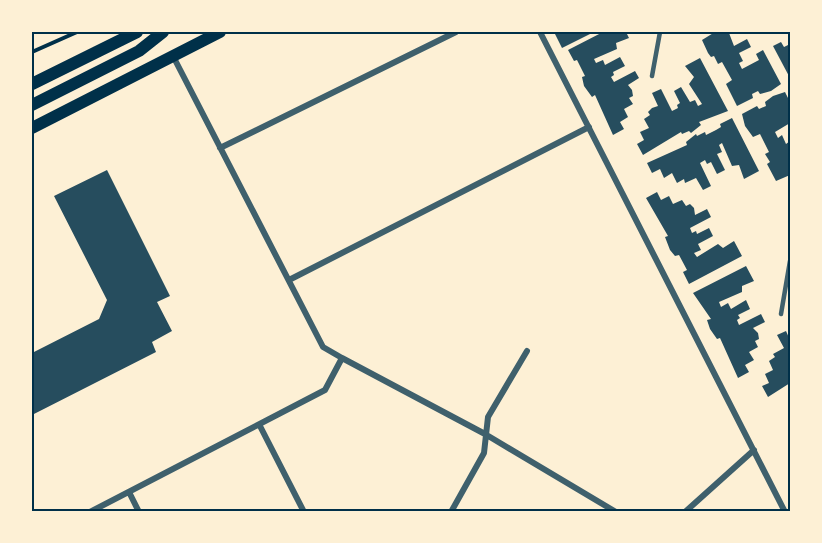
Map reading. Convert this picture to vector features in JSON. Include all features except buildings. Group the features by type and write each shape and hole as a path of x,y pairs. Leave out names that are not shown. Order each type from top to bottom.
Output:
{"main road":[{"path":"32,84 137,32"},
{"path":"32,105 139,51 163,32"},
{"path":"173,56 206,32"},
{"path":"32,128 220,32"}],"street":[{"path":"220,148 456,32"},
{"path":"540,32 785,512"},
{"path":"173,56 323,347 485,434 616,512"},
{"path":"289,280 589,128"},
{"path":"452,512 484,453 488,417 527,351"},
{"path":"90,512 260,426 325,390 342,358"},
{"path":"260,426 304,512"},
{"path":"685,512 754,450"},
{"path":"129,492 139,512"}],"lane":[{"path":"652,76 660,32"},
{"path":"781,314 790,261"}],"path":[{"path":"32,52 77,32"}]}
